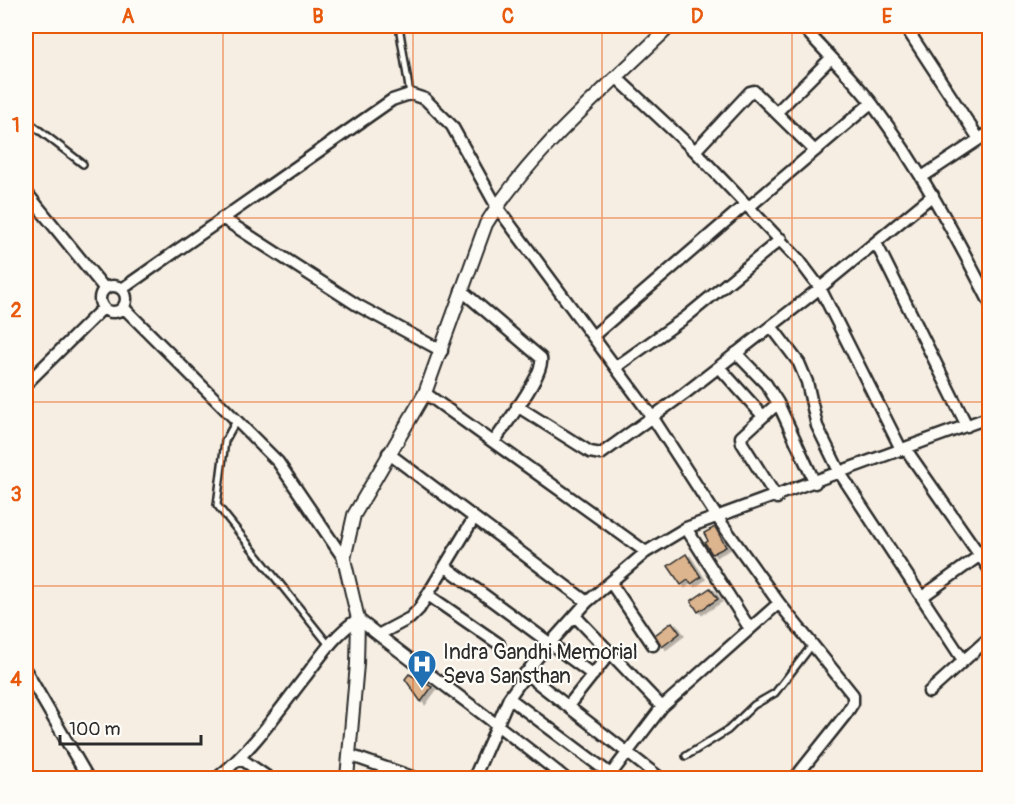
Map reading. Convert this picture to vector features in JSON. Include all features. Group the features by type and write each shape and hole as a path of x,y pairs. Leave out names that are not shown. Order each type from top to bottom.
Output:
{"street":[{"path":"344,559 354,515 387,453 404,432 425,393 486,224 496,207 567,127 670,26"},
{"path":"802,26 871,103 922,177 990,303"},
{"path":"905,26 979,139"},
{"path":"778,111 831,58"},
{"path":"617,78 695,151 781,238 820,288 903,448 990,570"},
{"path":"695,151 750,92 754,91 778,111 815,151"},
{"path":"122,289 392,100 410,94 425,99 452,126 496,207 653,418 717,517 779,603 853,695 853,703 795,778"},
{"path":"593,336 871,103"},
{"path":"922,177 990,132"},
{"path":"26,192 105,289"},
{"path":"517,406 596,454 653,418 820,288 933,195"},
{"path":"222,218 357,305 442,351"},
{"path":"616,367 674,326 781,238"},
{"path":"876,243 967,426"},
{"path":"116,286 122,289 126,296 123,308 113,313 103,308 100,300 105,289 116,286"},
{"path":"461,291 542,358 543,363 536,377 494,442"},
{"path":"26,384 103,308"},
{"path":"123,308 278,462 344,559 357,619 357,664 347,778"},
{"path":"771,326 800,363 807,382 810,404 817,426 840,473 963,660"},
{"path":"736,353 766,384 778,403 815,483"},
{"path":"719,367 763,416"},
{"path":"425,393 646,552"},
{"path":"777,498 742,443 741,436 745,430 778,403"},
{"path":"474,778 509,698 525,673 587,602 646,552 686,528 777,498 903,448 990,417"},
{"path":"387,453 587,602"},
{"path":"378,635 410,618 446,567 474,518"},
{"path":"686,528 750,629"},
{"path":"922,597 979,556"},
{"path":"446,567 593,675"},
{"path":"611,584 653,645"},
{"path":"428,595 499,644"},
{"path":"509,698 605,772 614,770 662,707 779,603"},
{"path":"575,616 662,707"},
{"path":"217,778 240,758 329,645 344,628 357,619"},
{"path":"357,619 440,684 499,724 565,778"},
{"path":"929,692 990,637"},
{"path":"568,706 610,653"},
{"path":"26,671 88,778"},
{"path":"525,673 660,778"},
{"path":"349,755 416,778"},
{"path":"240,758 269,778"}],"lane":[{"path":"399,26 410,94"},
{"path":"26,120 83,164"},
{"path":"236,421 225,441 217,505 329,645"},
{"path":"686,756 728,730 754,705 775,693 813,644"}],"building":[{"path":"715,527 726,547 712,554 705,543 708,541 704,533"},
{"path":"686,554 701,577 691,584 688,580 681,585 668,566"},
{"path":"710,588 718,599 698,612 691,601"},
{"path":"672,622 680,633 662,647 655,635"},
{"path":"409,674 432,687 421,702 405,679"}],"place":[{"name":"Indra Gandhi Memorial Seva Sansthan","path":"422,690"}]}
